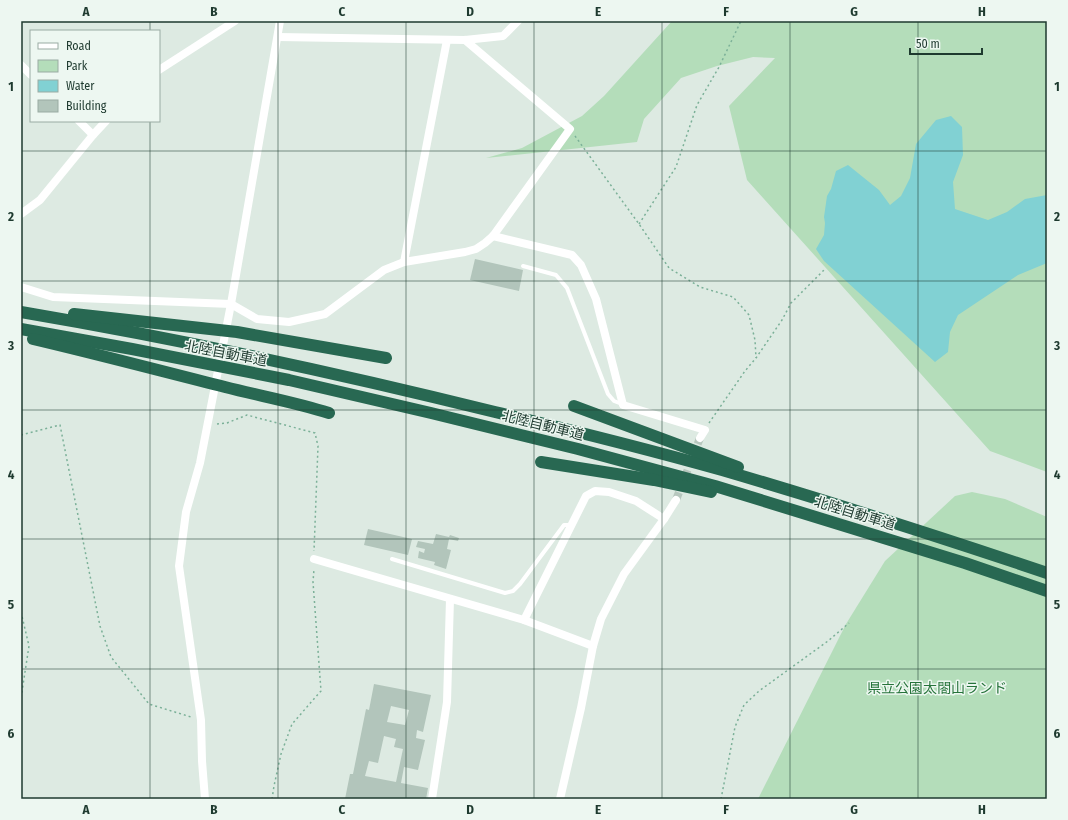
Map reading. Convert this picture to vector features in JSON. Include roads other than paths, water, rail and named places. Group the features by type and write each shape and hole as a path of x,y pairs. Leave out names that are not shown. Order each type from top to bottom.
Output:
{"highway":[{"path":"21,309 237,332 386,358"},
{"name":"北陸自動車道","path":"21,312 288,363 568,429 721,470 968,546 1047,573"},
{"name":"北陸自動車道","path":"21,329 289,380 578,449 715,486 848,526 1047,591"},
{"path":"21,336 299,404 329,413"},
{"path":"574,406 727,464 901,521 968,546"},
{"path":"541,462 654,480 848,526"}],"street":[{"path":"160,69 235,21"},
{"path":"205,799 201,720 179,566 186,512 200,463 228,313 231,304 280,21"},
{"path":"278,37 465,40 504,36 518,21"},
{"path":"404,262 447,40"},
{"path":"21,287 53,297 231,304 257,319 289,322 325,314 384,270 404,262 476,249 493,236 570,129 465,40"},
{"path":"21,65 30,74"},
{"path":"80,122 93,134"},
{"path":"21,214 40,200 93,134 105,122"},
{"path":"493,236 572,256 581,265 596,299 623,405 705,430 700,438"},
{"path":"524,620 586,496 595,491 608,492 636,500 664,518"},
{"path":"560,799 581,708 593,646 601,619 624,574 676,500"},
{"path":"314,560 524,620 593,646"},
{"path":"432,799 447,702 450,599"}],"lane":[{"path":"523,266 556,275 567,288 608,394 614,401 623,405"},
{"path":"392,559 505,593 513,591 520,584 564,525 571,525"}],"water":[{"path":"951,116 962,127 963,155 953,182 955,209 988,220 1007,212 1025,199 1047,195 1047,263 1018,275 958,315 950,332 948,352 935,362 824,261 816,249 824,235 824,217 827,196 831,189 836,171 848,165 879,190 890,205 901,196 910,178 916,144 936,120"}],"tunnel":[{"path":"676,500 700,438"}],"park label":[{"name":"県立公園太閤山ランド","path":"937,688"}]}
